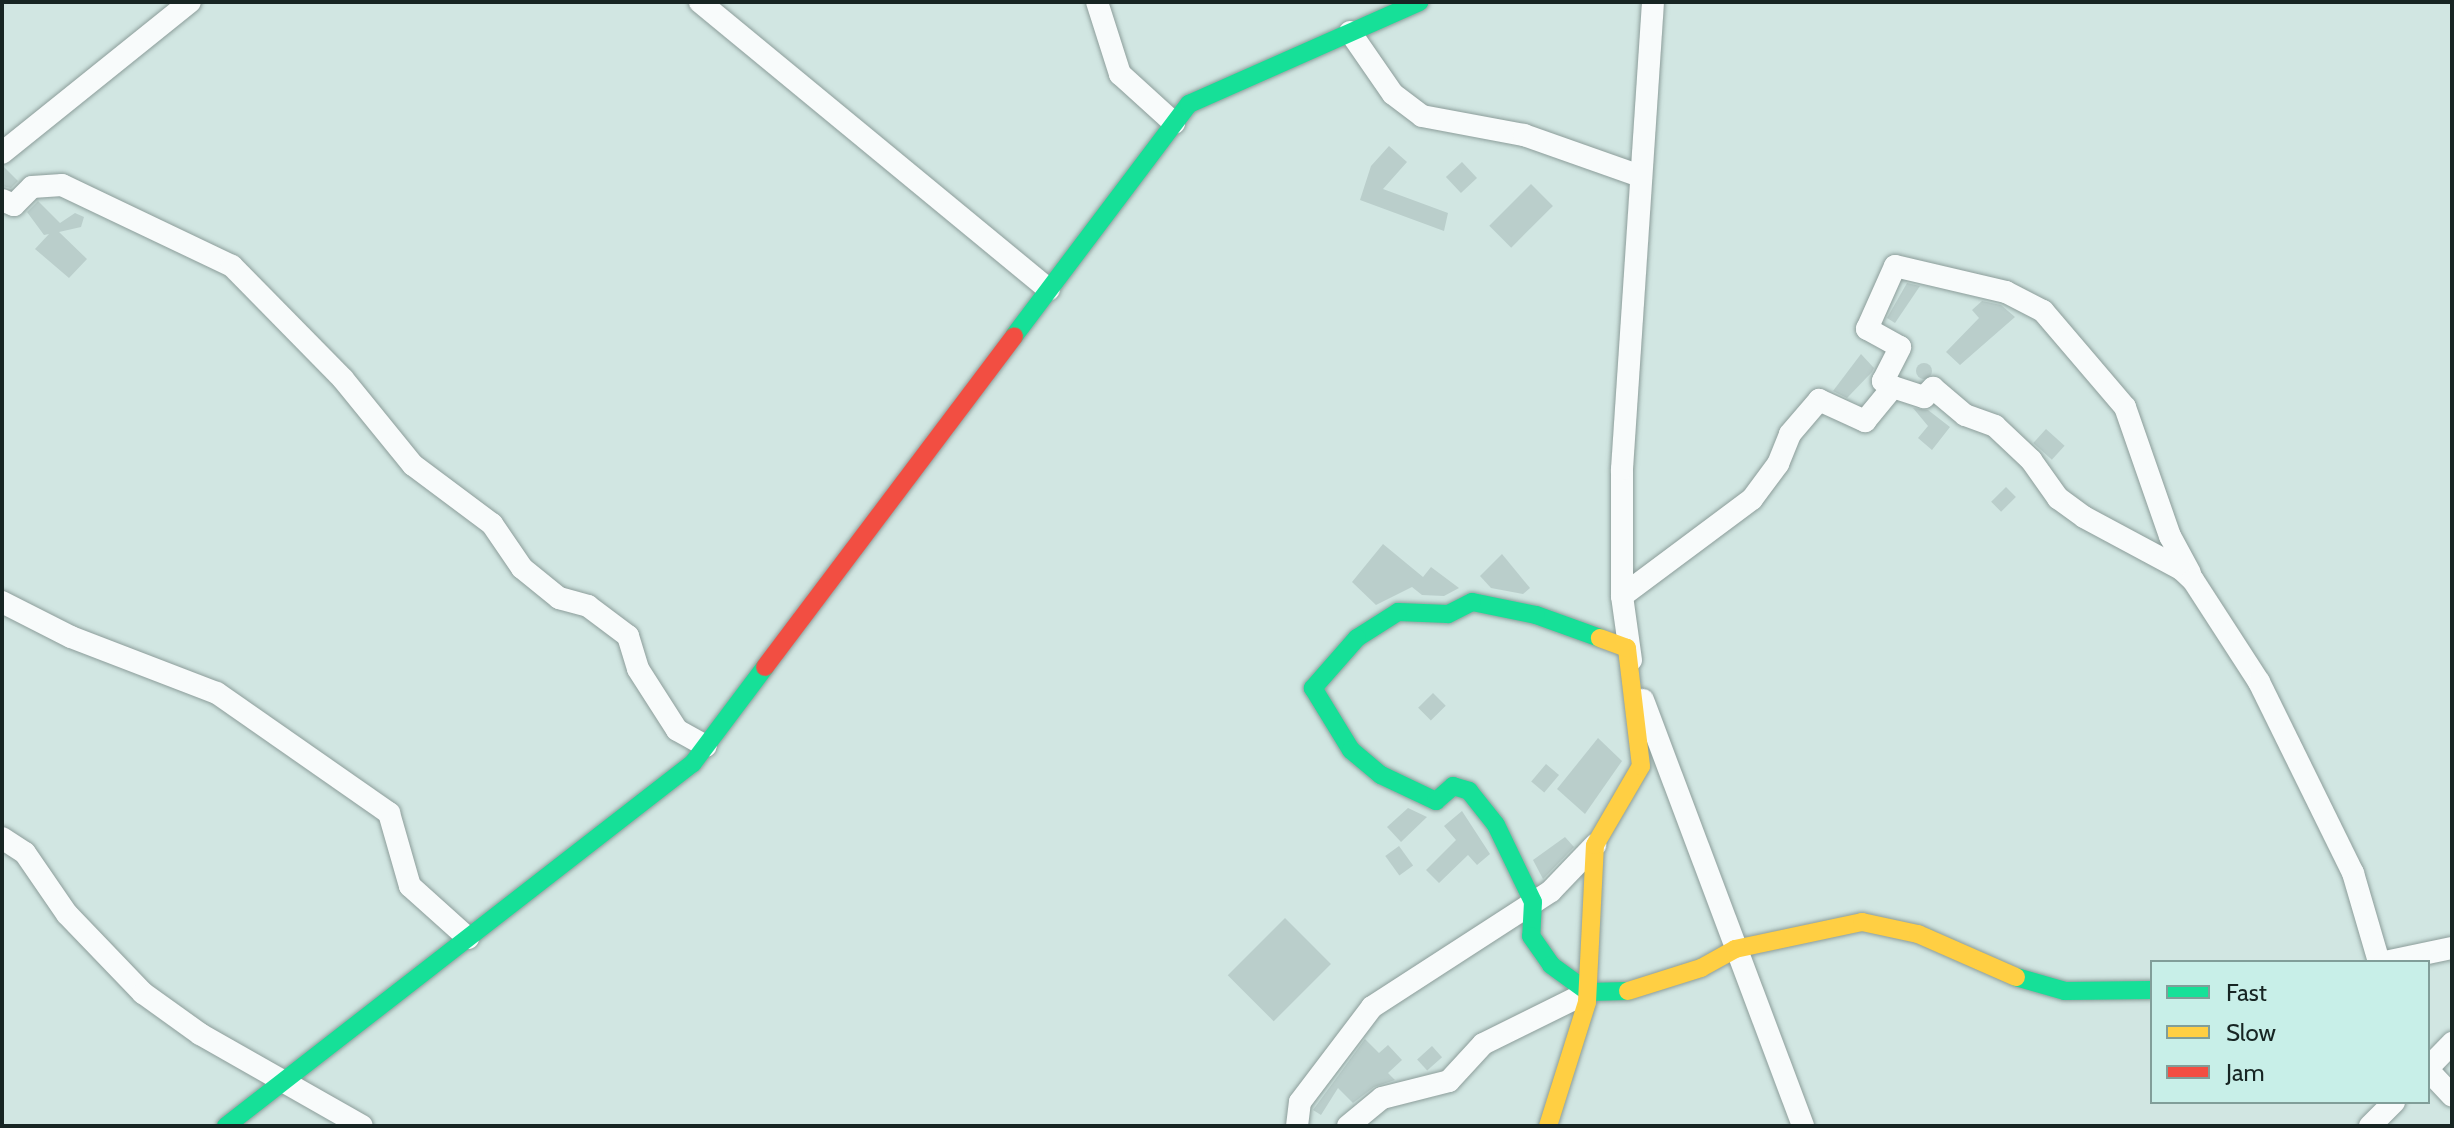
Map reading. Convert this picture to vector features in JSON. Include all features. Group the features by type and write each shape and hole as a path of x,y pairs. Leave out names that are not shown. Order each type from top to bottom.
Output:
{"street":[{"path":"2,153 190,2"},
{"path":"700,2 1049,290"},
{"path":"1097,2 1120,74 1174,123"},
{"path":"226,1126 693,763 1189,104 1419,2"},
{"path":"1297,1126 1300,1102 1372,1007 1533,902 1595,845 1641,766 1622,596 1622,469 1653,2"},
{"path":"1350,32 1393,94 1422,116 1524,135 1640,176"},
{"path":"2,200 14,205 32,187 62,185 232,266 343,379 413,465 492,524 522,568 559,598 588,606 628,636 638,669 677,730 706,746"},
{"path":"2193,580 2058,498 2021,449 1984,419 1965,415 1933,388 1924,397 1883,381 1900,347 1867,329 1895,266 2006,292 2043,311 2078,358 2125,407 2170,536 2193,580 2259,682 2353,873 2378,960"},
{"path":"1622,596 1752,499 1778,464 1790,434 1819,400 1865,421 1893,387"},
{"path":"2,602 71,637 217,693 369,798 389,813 410,886 468,938"},
{"path":"1627,648 1536,615 1472,602 1448,614 1398,612 1357,638 1318,677 1313,688 1351,750 1381,775 1436,801 1453,786 1469,791 1496,825 1533,902 1531,936 1551,965 1588,992 1614,995 1676,977 1735,949 1842,923 1877,922 2033,985 2065,991 2150,990"},
{"path":"1627,648 1657,747 1803,1126"},
{"path":"2,838 25,853 67,914 143,993 200,1034 286,1079 362,1126"},
{"path":"1548,1126 1588,992 1595,845"},
{"path":"2395,960 2452,948"},
{"path":"1348,1126 1382,1098 1449,1081 1483,1044 1588,992"},
{"path":"2430,1067 2452,1043"},
{"path":"2430,1071 2452,1096"},
{"path":"2370,1126 2392,1104"}],"building":[{"path":"1389,146 1407,162 1383,189 1448,213 1444,231 1360,200 1371,166"},
{"path":"1462,162 1477,178 1461,193 1446,177"},
{"path":"4,167 18,181 11,188 2,186"},
{"path":"1531,184 1553,206 1511,248 1489,226"},
{"path":"38,201 60,223 75,213 84,217 81,227 59,232 87,259 69,278 35,249 49,234 44,235 27,212"},
{"path":"1907,283 1920,286 1895,323 1887,318"},
{"path":"1982,301 2001,305 2015,317 1960,365 1946,352 1979,318 1972,310"},
{"path":"1861,354 1874,368 1872,372 1847,398 1833,391"},
{"path":"1924,363 1930,365 1930,377 1924,379 1918,377 1916,371 1918,365"},
{"path":"1913,408 1928,410 1950,427 1932,450 1918,438 1928,426"},
{"path":"2046,429 2065,446 2052,460 2033,443"},
{"path":"2006,487 2016,497 2001,512 1991,502"},
{"path":"1383,544 1423,577 1431,567 1459,588 1444,596 1422,595 1412,587 1376,605 1352,582"},
{"path":"1502,554 1530,588 1523,594 1491,588 1480,576"},
{"path":"1433,693 1446,706 1431,721 1418,708"},
{"path":"1598,738 1622,761 1585,814 1557,789"},
{"path":"1546,764 1559,775 1544,793 1531,782"},
{"path":"1408,808 1427,817 1401,842 1387,827"},
{"path":"1462,811 1490,854 1477,865 1468,855 1439,883 1426,870 1456,840 1444,826"},
{"path":"1565,837 1574,847 1543,879 1533,860"},
{"path":"1399,846 1413,865 1399,875 1385,856"},
{"path":"1285,918 1331,964 1274,1021 1228,975"},
{"path":"1365,1039 1379,1053 1388,1045 1402,1060 1388,1073 1395,1080 1374,1087 1353,1103 1338,1088 1321,1115 1313,1110"},
{"path":"1432,1046 1442,1057 1427,1071 1417,1059"}],"traffic: fast":[{"path":"1014,336 1189,104 1419,2"},
{"path":"1600,638 1536,615 1472,602 1448,614 1398,612 1357,638 1313,688 1351,750 1381,775 1436,801 1453,786 1469,791 1496,825 1533,902 1531,936 1551,965 1588,992 1628,991"},
{"path":"226,1126 693,763 765,667"},
{"path":"2016,977 2065,991 2150,990"}],"traffic: slow":[{"path":"1548,1126 1587,1002 1595,845 1641,766 1627,648 1600,638"},
{"path":"1628,991 1701,968 1735,949 1862,922 1918,934 2016,977"}],"traffic: jam":[{"path":"765,667 1014,336"}]}
